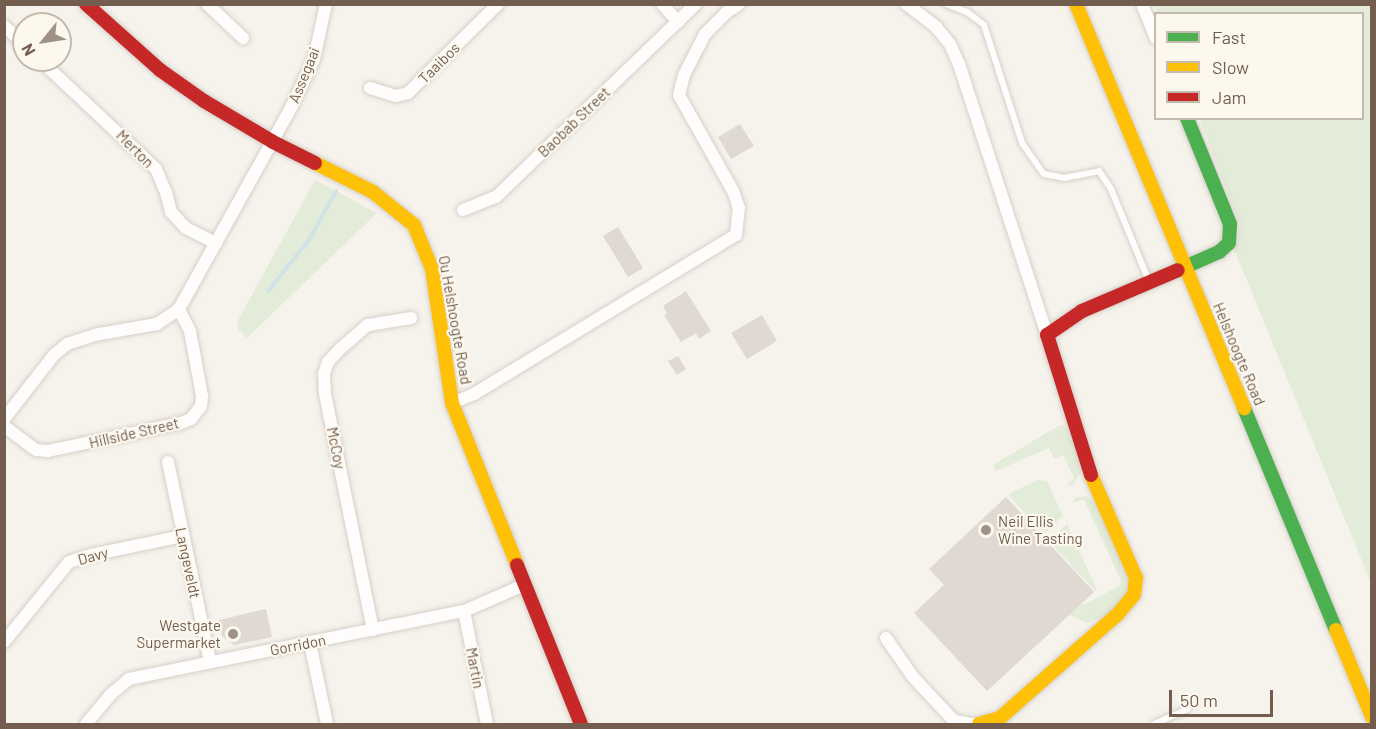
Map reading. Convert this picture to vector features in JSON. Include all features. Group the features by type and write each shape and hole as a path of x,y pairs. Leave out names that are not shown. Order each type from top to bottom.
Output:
{"street":[{"name":"Ou Helshoogte Road","path":"86,4 160,70 204,101 273,142 373,192 402,213 414,225 432,269 452,402 581,724"},
{"path":"207,4 243,38"},
{"name":"Assegaai","path":"273,142 314,59 326,4"},
{"name":"Taaibos","path":"370,88 396,96 408,93 498,4"},
{"path":"662,4 678,22"},
{"name":"Baobab Street","path":"463,210 496,197 696,4"},
{"path":"452,402 474,394 736,235 739,208 679,95 679,85 700,42 727,12 739,4"},
{"path":"906,4 936,27 950,44 959,64 1094,484 1136,578 1134,595 1117,615 1000,718 979,724"},
{"name":"Helshoogte Road","path":"1076,4 1371,717"},
{"path":"1142,4 1154,35"},
{"name":"Merton","path":"53,72 156,169 166,192 171,212 186,228 216,243"},
{"path":"1047,335 1082,311 1225,248 1229,243 1231,232 1188,120"},
{"path":"4,419 54,355 67,344 94,335 157,324 179,309 273,142"},
{"name":"Hillside Street","path":"4,426 36,450 48,451 191,419 201,406 202,396 190,331 179,309"},
{"name":"McCoy","path":"373,630 325,394 324,374 328,362 368,325 411,318"},
{"name":"Langeveldt","path":"168,462 210,663"},
{"name":"Davy","path":"4,642 69,562 91,555 183,536"},
{"name":"Gorridon","path":"86,724 110,694 129,680 464,611 524,585"},
{"name":"Martin","path":"464,611 487,724"},
{"path":"886,638 913,677 954,721 972,724"},
{"path":"310,643 327,724"}],"lane":[{"path":"946,4 967,12 984,25 1022,143 1044,174 1064,178 1099,171 1111,189 1150,282"},
{"path":"1154,724 1188,709"}],"green space":[{"path":"1155,5 1371,5 1371,583 1234,249 1238,242 1240,225 1200,120 1364,120 1364,12 1157,12"},
{"path":"315,180 377,213 247,338 238,329 237,322"},
{"path":"1070,425 1083,468 1072,486 1066,485 1074,478 1063,455 1054,459 1049,448 996,471 993,465 1058,426"},
{"path":"1038,480 1047,481 1063,516 1044,534 1008,494"},
{"path":"1087,496 1094,501 1129,577 1129,594 1105,616 1087,623 1069,615 1082,603 1085,604 1119,586 1121,581 1084,500 1073,502 1075,498"},
{"path":"1067,524 1097,590 1095,591 1049,541"}],"building":[{"path":"740,124 754,146 731,159 718,137"},
{"path":"618,227 643,268 628,277 603,236"},
{"path":"686,291 711,331 699,339 696,333 681,342 664,315 667,313 663,306"},
{"path":"762,315 777,341 747,359 731,333"},
{"path":"678,356 686,369 677,375 668,361"},
{"path":"1006,497 1094,592 987,691 914,613 944,585 929,569"},
{"path":"266,609 272,637 234,645 222,636 219,620"}],"waterway":[{"path":"268,291 309,240 336,191"}],"traffic: fast":[{"path":"1178,270 1219,252 1229,243 1230,224 1188,120"},
{"path":"1244,408 1336,630"}],"traffic: slow":[{"path":"1076,4 1244,408"},
{"path":"315,163 373,192 414,225 432,269 452,403 517,565"},
{"path":"979,724 1000,718 1117,615 1134,595 1136,578 1091,475"},
{"path":"1336,630 1372,717"}],"traffic: jam":[{"path":"86,4 160,70 204,101 273,142 315,163"},
{"path":"1091,475 1047,335 1082,311 1178,270"},
{"path":"517,565 581,724"}],"place":[{"name":"Neil Ellis Wine Tasting","path":"986,530"},
{"name":"Westgate Supermarket","path":"233,634"}]}
